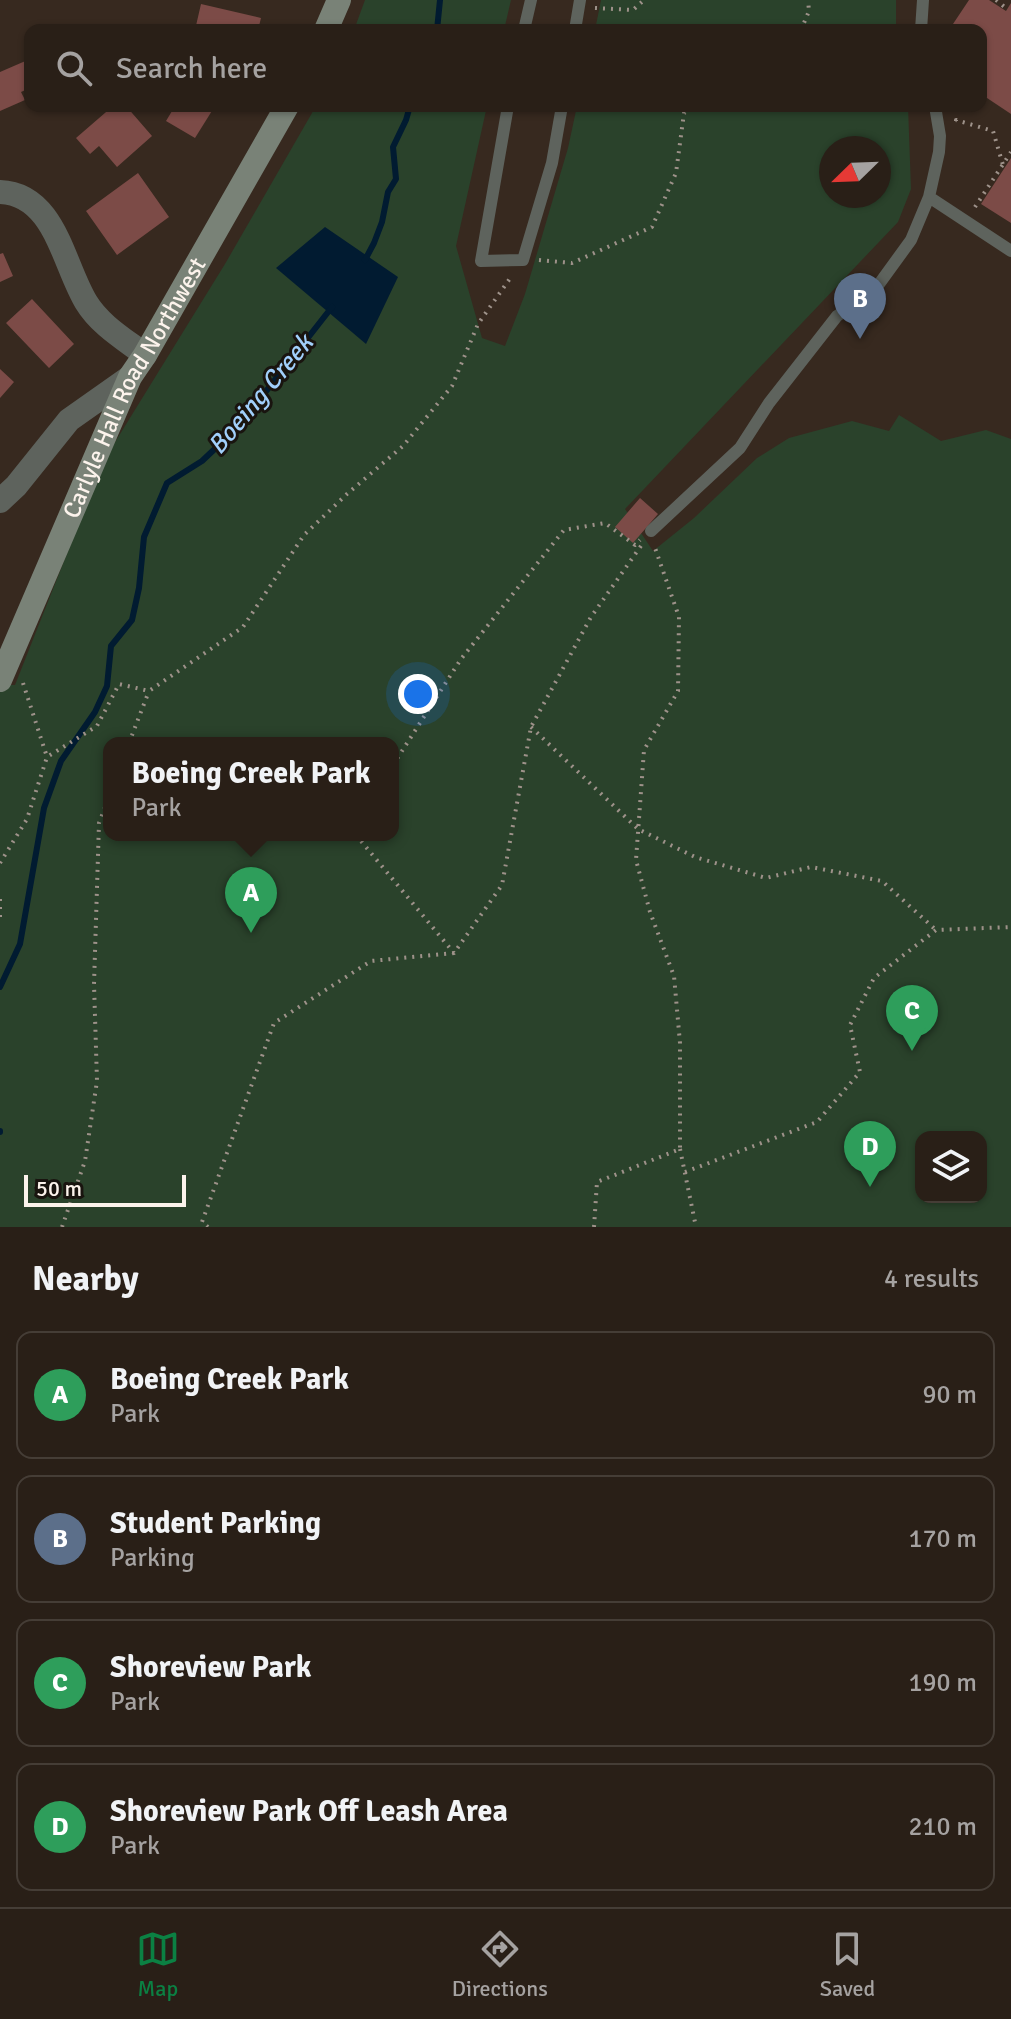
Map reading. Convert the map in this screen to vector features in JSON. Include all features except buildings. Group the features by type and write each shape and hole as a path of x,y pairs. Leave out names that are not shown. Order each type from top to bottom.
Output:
{"street":[{"path":"329,24 339,0"},
{"name":"Carlyle Hall Road Northwest","path":"3,673 130,377 284,112"},
{"path":"0,192 30,201 47,218 87,303 109,328 145,355"},
{"path":"0,501 16,486 69,420 130,377"}],"lane":[{"path":"525,24 531,0"},
{"path":"921,24 923,0"},
{"path":"576,24 579,3"},
{"path":"507,112 481,261 523,260 552,163 561,112"},
{"path":"651,531 740,448 769,403 837,316 874,291 911,240 929,197 937,164 940,136 936,112"},
{"path":"929,197 1011,251"}],"path":[{"path":"579,3 633,10 644,0"},
{"path":"804,24 809,11 808,0"},
{"path":"996,0 1007,9"},
{"path":"131,737 149,691 243,627 304,535 403,446 452,386 478,324 523,260 572,263 652,227 676,173 686,112"},
{"path":"955,129 956,120 993,131 1003,165"},
{"path":"966,203 974,208 1011,152"},
{"path":"399,756 461,659 564,530 605,523 635,545 651,531"},
{"path":"208,1227 200,1224 274,1023 371,961 454,953 502,885 531,727 591,617 651,531"},
{"path":"651,531 655,553 679,617 678,691 644,750 636,860 650,912 674,976 680,1043 680,1149 696,1227"},
{"path":"0,863 27,819 47,757 21,676 3,673"},
{"path":"47,757 97,726 119,684 149,691"},
{"path":"531,727 638,829 695,857 766,878 811,867 882,881 936,930"},
{"path":"62,1227 85,1161 97,1081 94,984 99,823 103,813"},
{"path":"361,841 454,953"},
{"path":"0,899 0,923"},
{"path":"685,1172 817,1122 860,1072 850,1025 874,978 936,930 1011,927"},
{"path":"594,1227 597,1182 680,1149"}],"green space":[{"path":"365,0 511,0 505,24 356,24"},
{"path":"601,0 896,0 896,24 596,24"},
{"path":"313,112 486,112 456,246 482,338 505,346 525,294 576,112 908,112 911,189 898,222 625,509 653,551 694,518 757,458 789,438 852,421 889,431 899,415 941,441 986,430 1011,439 1011,1227 0,1227 0,685 15,685 104,460 225,264"}],"water":[{"path":"325,227 398,277 366,344 276,268"}],"waterway":[{"name":"Boeing Creek","path":"438,24 440,0"},
{"name":"Boeing Creek","path":"365,260 382,222 388,192 396,179 393,147 408,112"},
{"name":"Boeing Creek","path":"0,987 20,944 44,808 61,761 95,712 107,686 111,646 132,620 144,537 167,483 202,461 238,427 332,307"}],"place":[{"name":"Student Parking","path":"860,339"},
{"name":"Boeing Creek Park","path":"251,933"},
{"name":"Shoreview Park","path":"912,1051"},
{"name":"Shoreview Park Off Leash Area","path":"870,1187"}]}
